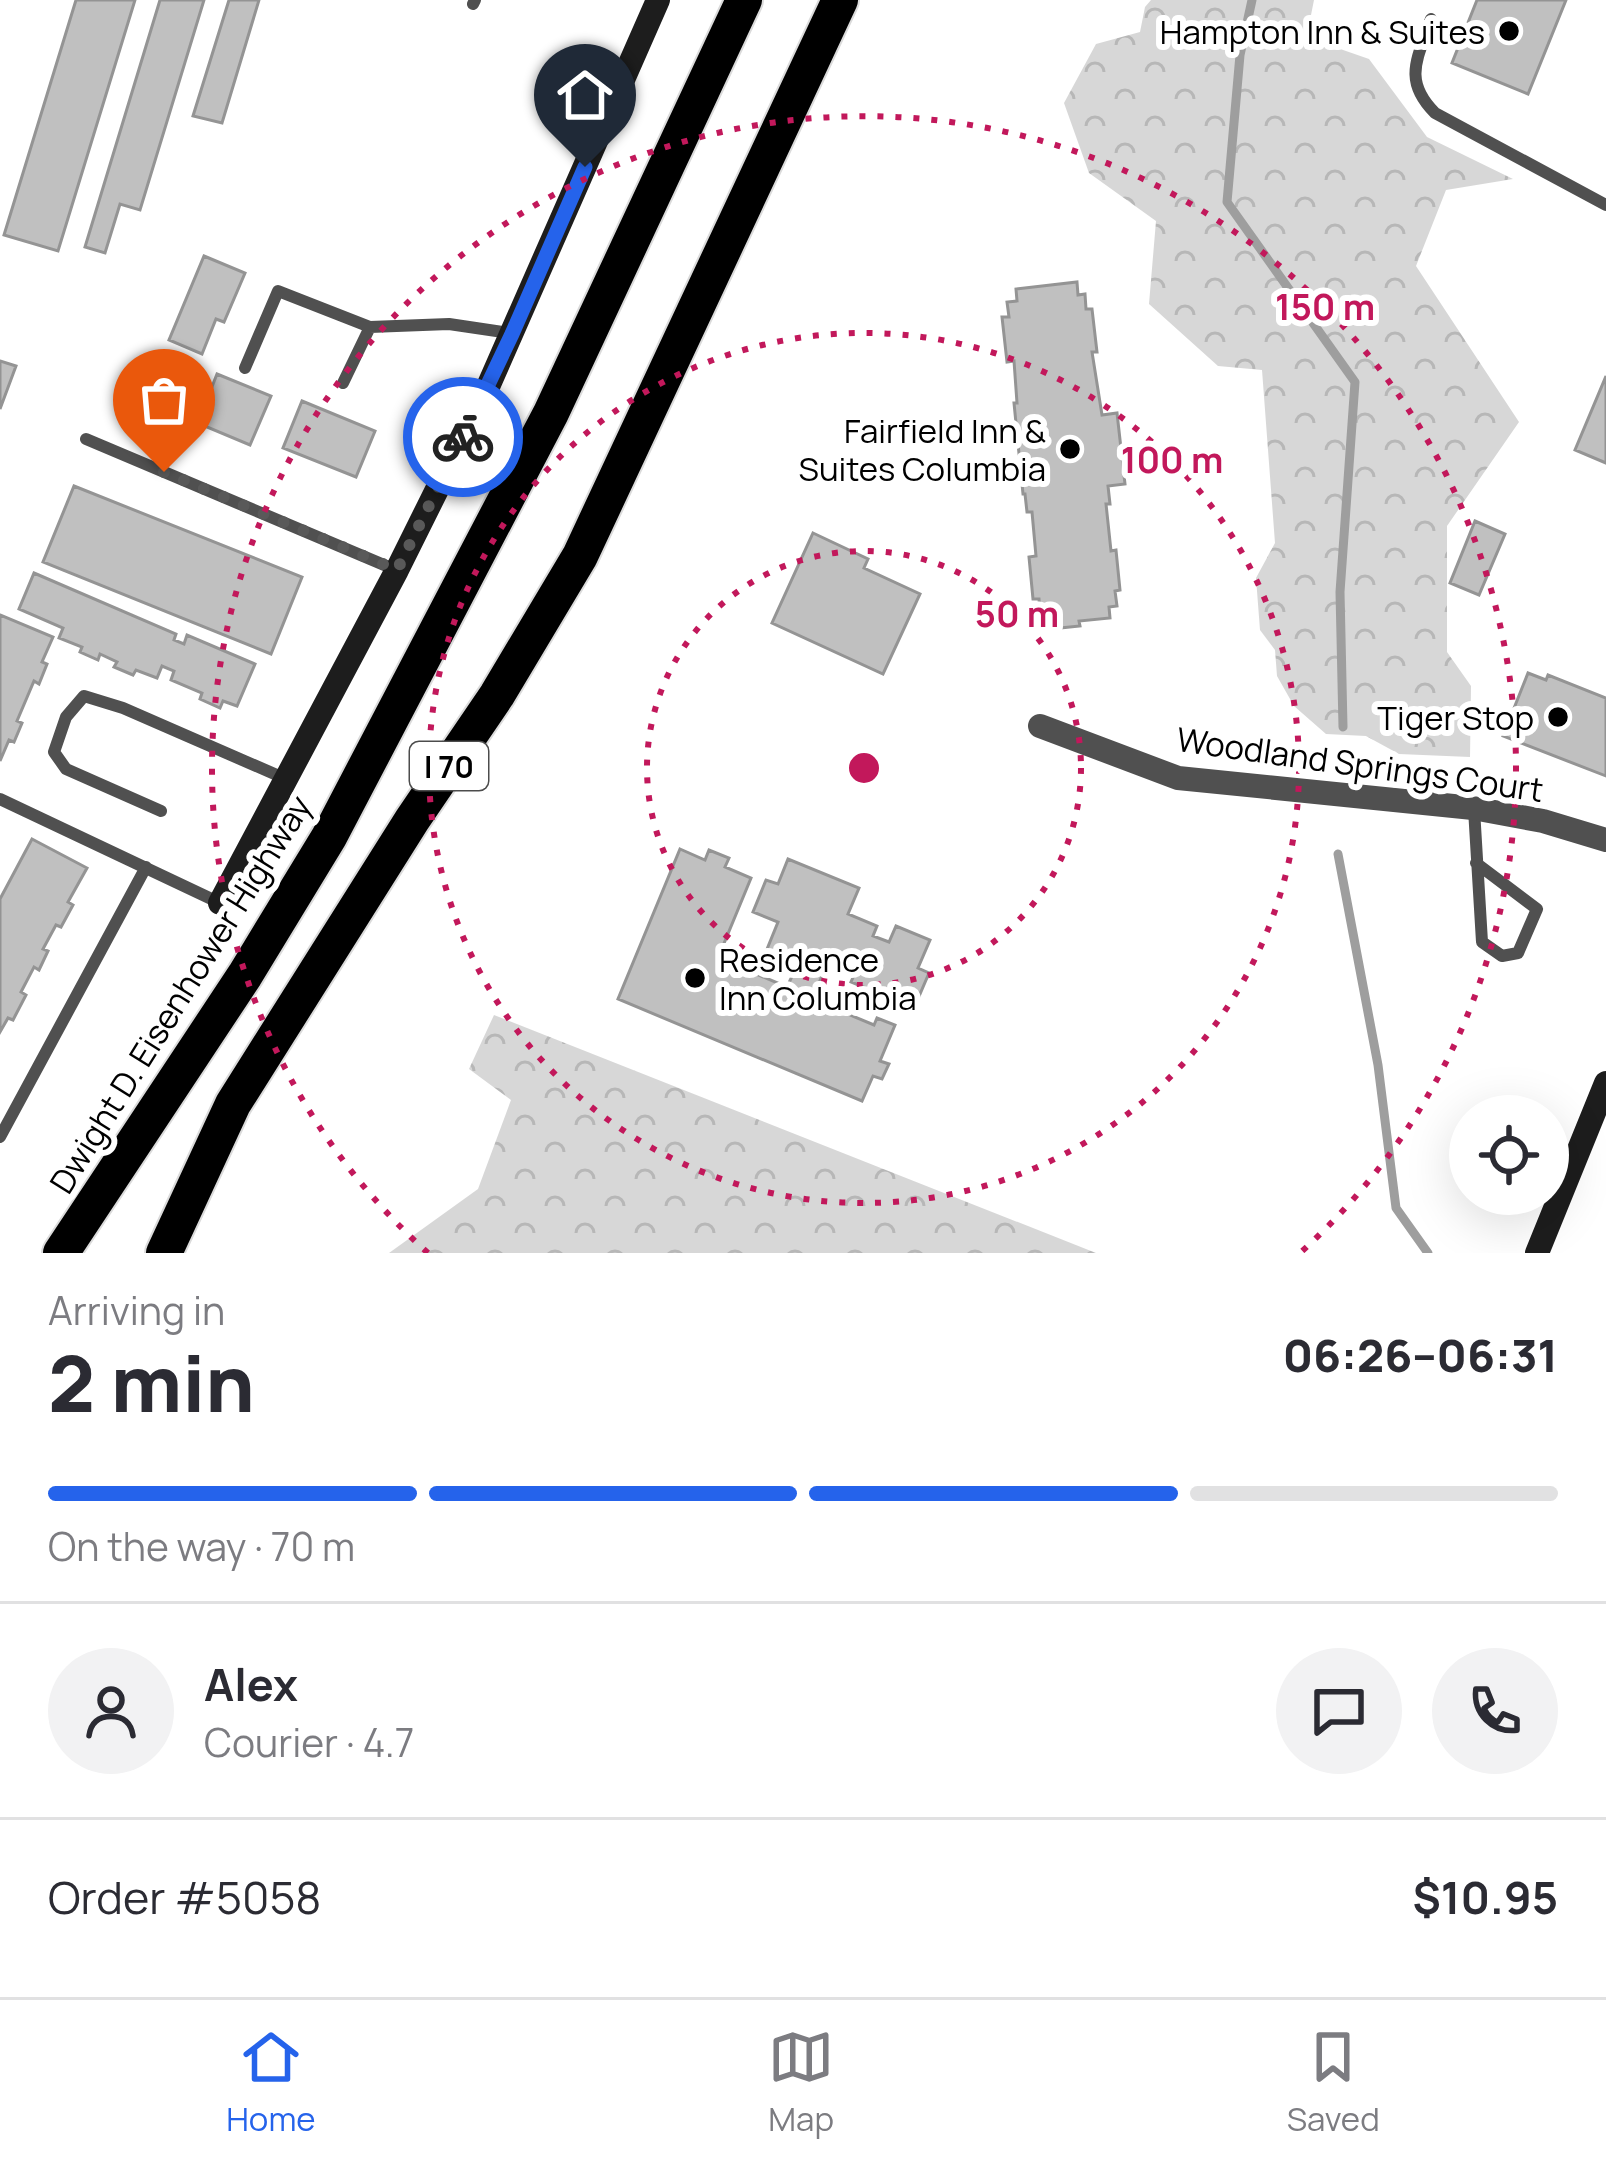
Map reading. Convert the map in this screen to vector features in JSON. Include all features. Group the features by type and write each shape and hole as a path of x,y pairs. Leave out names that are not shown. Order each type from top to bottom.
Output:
{"highway":[{"name":"Dwight D. Eisenhower Highway","path":"61,1253 245,975 329,837 551,413 744,0"},
{"name":"I 70","path":"164,1253 233,1104 580,556 840,0"}],"street":[{"path":"220,903 397,570 512,334 658,0"},
{"name":"Woodland Springs Court","path":"1040,726 1178,778 1474,808 1543,820 1606,840"},
{"path":"1537,1253 1603,1098"}],"lane":[{"path":"1432,20 1415,66 1415,85 1422,100 1435,113 1606,205"},
{"path":"245,368 278,291 370,327 449,324 512,334"},
{"path":"344,382 370,327"},
{"path":"86,439 397,570"},
{"path":"161,811 67,769 54,752 66,717 84,696 123,707 286,779"},
{"path":"0,799 220,903"},
{"path":"1474,808 1476,863 1482,942 1502,956 1518,953 1537,909 1476,863"},
{"path":"0,1137 146,868"}],"green space":[{"path":"1151,0 1314,0 1311,15 1323,43 1369,59 1427,137 1513,179 1446,190 1416,266 1519,422 1447,526 1447,652 1471,686 1470,757 1399,754 1366,736 1326,734 1294,706 1277,676 1275,650 1260,630 1256,578 1275,543 1262,370 1218,366 1149,304 1156,221 1089,173 1064,103 1096,44 1140,32"},
{"path":"494,1015 1096,1253 389,1253 478,1189 511,1100 469,1069"}],"building":[{"path":"76,0 135,0 58,251 4,235"},
{"path":"160,0 204,0 140,210 120,204 105,253 85,247"},
{"path":"229,0 259,0 222,123 193,116"},
{"name":"Hampton Inn & Suites","path":"1477,0 1566,0 1528,94 1452,63"},
{"path":"204,256 245,273 224,322 216,319 202,354 169,340"},
{"name":"Fairfield Inn & Suites Columbia","path":"1077,282 1078,295 1085,294 1086,309 1092,309 1097,352 1092,352 1102,415 1117,413 1125,484 1108,486 1110,504 1106,504 1120,590 1115,591 1117,606 1109,607 1110,618 1050,629 1048,612 1040,613 1039,599 1033,599 1032,512 1027,512 1023,494 1014,361 1007,362 1002,317 1009,317 1007,302 1017,301 1016,289"},
{"path":"0,361 16,366 0,409"},
{"path":"217,374 271,396 250,445 183,417 194,391 208,397"},
{"path":"1606,376 1606,463 1575,450"},
{"path":"302,401 375,431 356,477 283,448"},
{"path":"74,486 302,577 271,654 43,562"},
{"path":"1475,521 1505,534 1479,595 1450,583"},
{"path":"813,533 868,559 864,568 920,594 883,674 772,623"},
{"path":"34,573 176,634 174,640 184,644 187,635 255,664 237,706 223,701 220,708 200,699 202,693 171,680 174,671 162,666 157,678 136,670 133,675 100,654 98,660 80,652 82,647 59,638 63,628 19,609"},
{"path":"0,615 53,637 39,684 34,681 17,721 22,723 14,742 9,740 0,761"},
{"name":"Tiger Stop","path":"1528,673 1546,680 1548,675 1606,698 1606,776 1503,736"},
{"path":"32,839 87,868 68,902 73,905 43,949 48,951 39,970 34,967 21,992 26,995 13,1020 8,1018 0,1032 0,899"},
{"name":"Residence Inn Columbia","path":"680,849 705,860 709,850 729,858 725,867 751,878 718,958 787,987 794,972 763,959 778,922 753,912 766,880 778,884 788,859 859,888 848,914 877,926 873,936 889,942 896,926 930,940 918,968 929,973 914,1008 851,982 855,973 836,965 825,969 812,999 874,1025 877,1018 895,1025 880,1061 889,1064 882,1079 873,1076 862,1101 618,999"}],"waterway":[{"path":"1252,0 1240,55 1227,202 1355,382 1340,592 1343,727"},
{"path":"1338,854 1378,1065 1396,1208 1428,1253"}],"way so far":[{"path":"164,472 397,570 463,437"}],"place":[{"name":"Hampton Inn & Suites","path":"1509,31"},
{"name":"Fairfield Inn & Suites Columbia","path":"1070,449"},
{"name":"Tiger Stop","path":"1558,717"},
{"name":"Residence Inn Columbia","path":"695,978"}],"route":[{"path":"463,437 585,167"}]}
